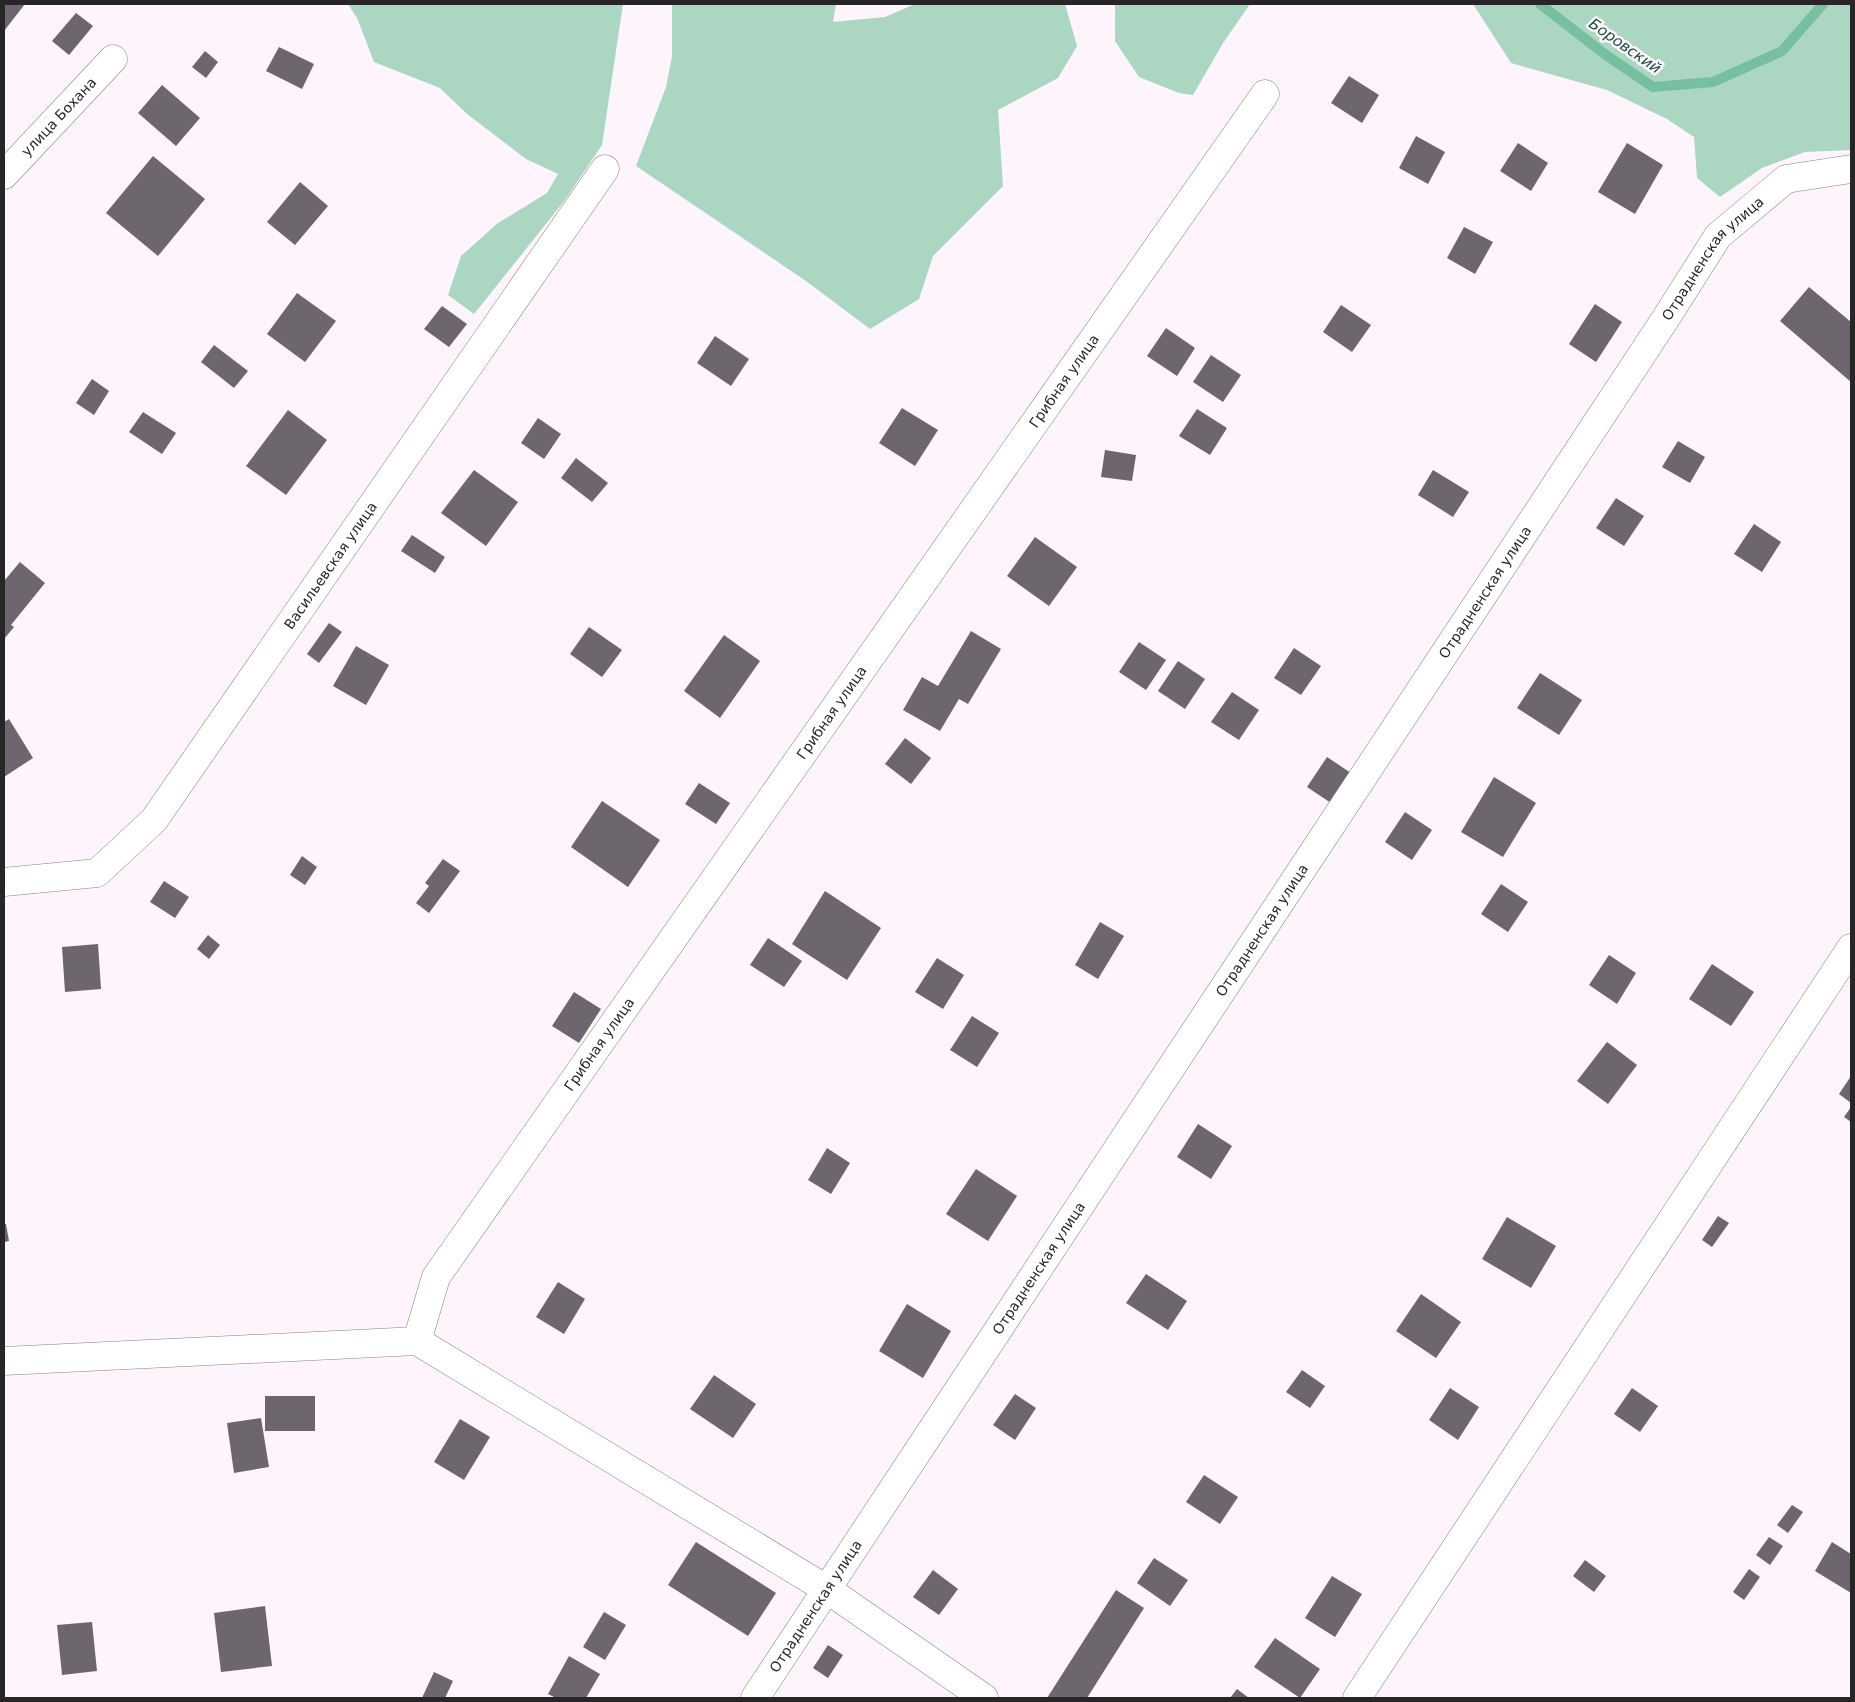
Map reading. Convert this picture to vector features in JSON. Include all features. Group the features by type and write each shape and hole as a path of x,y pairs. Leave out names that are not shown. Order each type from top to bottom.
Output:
{"street":[{"name":"улица Бохана","path":"4,175 113,59"},
{"name":"Грибная улица","path":"417,1341 436,1277 1265,94"},
{"name":"Отрадненская улица","path":"755,1698 1666,318 1718,236 1786,179 1851,168"},
{"name":"Васильевская улица","path":"4,882 97,873 154,820 605,169"},
{"path":"1357,1698 1851,948"},
{"path":"4,1361 417,1341 828,1590 984,1698"}],"green space":[{"path":"348,4 623,4 602,145 565,200 474,314 448,295 461,256 498,223 547,193 558,174 526,159 467,114 440,88 374,62 357,18"},
{"path":"672,4 836,4 833,22 885,17 915,4 1065,4 1077,46 1058,78 998,110 1003,186 933,256 919,299 870,329 806,281 636,166 666,87 672,56"},
{"path":"1115,4 1250,4 1223,43 1193,95 1179,93 1139,77 1115,41"},
{"path":"1473,4 1851,4 1851,150 1805,152 1762,168 1720,197 1697,178 1694,137 1667,119 1607,90 1511,63"}],"building":[{"path":"4,4 25,4 4,31"},
{"path":"76,13 93,26 69,55 52,41"},
{"path":"279,47 314,64 302,89 266,71"},
{"path":"205,51 218,62 206,78 192,67"},
{"path":"1349,76 1379,95 1362,123 1331,103"},
{"path":"162,85 200,118 176,146 138,113"},
{"path":"1416,136 1445,152 1428,184 1399,168"},
{"path":"1518,143 1548,163 1531,191 1500,171"},
{"path":"1627,143 1663,165 1635,214 1598,192"},
{"path":"153,156 205,199 158,256 106,213"},
{"path":"300,182 328,206 295,245 267,222"},
{"path":"1464,227 1493,242 1475,274 1447,258"},
{"path":"1809,287 1851,322 1851,382 1780,321"},
{"path":"297,293 336,321 305,362 267,334"},
{"path":"1595,304 1622,322 1596,362 1569,344"},
{"path":"1341,305 1371,325 1352,352 1323,332"},
{"path":"442,306 467,324 449,347 424,329"},
{"path":"1166,328 1195,348 1177,376 1147,356"},
{"path":"715,336 749,359 731,386 697,363"},
{"path":"214,345 248,371 234,388 201,362"},
{"path":"1211,355 1241,375 1223,402 1193,382"},
{"path":"92,379 109,391 94,415 76,403"},
{"path":"902,408 938,430 915,466 879,443"},
{"path":"1197,409 1227,428 1210,455 1179,436"},
{"path":"288,410 327,440 286,495 246,466"},
{"path":"143,412 176,433 162,454 129,432"},
{"path":"538,418 561,434 544,459 521,443"},
{"path":"1678,441 1705,457 1690,483 1662,467"},
{"path":"1105,450 1136,455 1132,481 1101,477"},
{"path":"576,458 608,483 592,502 561,478"},
{"path":"474,470 518,502 486,546 441,513"},
{"path":"1433,470 1469,492 1453,517 1418,495"},
{"path":"1616,498 1644,516 1624,546 1596,528"},
{"path":"1754,524 1781,542 1762,572 1734,554"},
{"path":"412,535 445,557 435,573 401,551"},
{"path":"1035,537 1077,567 1049,606 1007,576"},
{"path":"20,562 45,583 11,625 14,627 4,639 4,581"},
{"path":"329,623 342,632 319,663 307,654"},
{"path":"589,627 622,650 602,677 570,654"},
{"path":"971,631 1001,649 968,704 959,699 940,731 903,710 922,677 938,686"},
{"path":"724,635 760,661 720,718 684,691"},
{"path":"1139,642 1166,660 1146,690 1119,672"},
{"path":"356,646 389,665 366,705 333,686"},
{"path":"1294,648 1321,666 1301,695 1274,678"},
{"path":"1178,661 1205,679 1185,709 1158,691"},
{"path":"1540,673 1582,700 1559,735 1517,708"},
{"path":"1232,692 1259,710 1239,740 1211,722"},
{"path":"9,719 33,758 4,777 4,722"},
{"path":"905,738 931,758 911,784 885,764"},
{"path":"1327,757 1354,775 1334,805 1307,787"},
{"path":"1494,777 1536,803 1503,857 1461,832"},
{"path":"699,783 730,803 716,824 685,804"},
{"path":"602,801 660,840 628,887 571,847"},
{"path":"1405,812 1432,830 1412,860 1385,842"},
{"path":"302,856 317,867 305,885 290,875"},
{"path":"443,859 460,871 429,913 416,903 429,886 425,883"},
{"path":"164,881 189,897 175,918 150,902"},
{"path":"1501,884 1528,902 1508,932 1481,914"},
{"path":"825,891 881,928 847,980 792,944"},
{"path":"1100,922 1124,936 1098,979 1075,965"},
{"path":"208,935 220,945 209,959 197,949"},
{"path":"768,938 802,961 784,987 750,965"},
{"path":"98,944 101,989 65,992 62,947"},
{"path":"1609,955 1636,973 1617,1004 1589,985"},
{"path":"937,958 964,975 943,1009 915,992"},
{"path":"1712,964 1754,992 1731,1026 1689,999"},
{"path":"574,992 601,1009 579,1043 552,1026"},
{"path":"972,1016 999,1033 977,1067 950,1050"},
{"path":"1607,1042 1637,1065 1608,1104 1577,1081"},
{"path":"1851,1076 1851,1103 1839,1094"},
{"path":"1851,1107 1851,1122 1844,1117"},
{"path":"1198,1124 1232,1146 1211,1179 1177,1157"},
{"path":"827,1148 850,1163 831,1194 808,1180"},
{"path":"976,1169 1017,1196 988,1241 946,1214"},
{"path":"1718,1216 1729,1223 1712,1247 1702,1240"},
{"path":"1507,1217 1556,1246 1531,1288 1482,1259"},
{"path":"4,1224 6,1224 9,1241 4,1242"},
{"path":"1146,1274 1187,1301 1168,1330 1126,1303"},
{"path":"558,1282 585,1299 564,1334 536,1317"},
{"path":"1421,1294 1461,1322 1436,1358 1396,1331"},
{"path":"907,1304 951,1331 923,1378 879,1351"},
{"path":"1302,1370 1325,1386 1310,1408 1286,1392"},
{"path":"714,1375 756,1404 733,1438 690,1409"},
{"path":"1450,1388 1479,1407 1458,1440 1429,1420"},
{"path":"1632,1388 1658,1406 1640,1432 1614,1414"},
{"path":"1015,1394 1036,1408 1015,1440 993,1425"},
{"path":"265,1396 315,1396 315,1431 265,1431"},
{"path":"261,1418 269,1467 234,1473 227,1423"},
{"path":"460,1419 490,1437 464,1480 434,1462"},
{"path":"1204,1475 1238,1497 1220,1524 1186,1502"},
{"path":"1792,1505 1803,1512 1788,1533 1777,1525"},
{"path":"1769,1537 1783,1546 1770,1565 1756,1555"},
{"path":"696,1542 776,1593 748,1636 668,1585"},
{"path":"1832,1542 1851,1554 1851,1593 1815,1571"},
{"path":"1154,1558 1188,1580 1170,1606 1137,1583"},
{"path":"1585,1560 1606,1576 1594,1592 1573,1576"},
{"path":"1749,1569 1760,1577 1744,1600 1733,1592"},
{"path":"933,1570 958,1589 939,1615 913,1597"},
{"path":"1332,1576 1362,1594 1335,1637 1305,1618"},
{"path":"1116,1590 1144,1608 1087,1698 1047,1698"},
{"path":"265,1606 272,1666 221,1672 214,1613"},
{"path":"604,1612 626,1625 605,1660 583,1647"},
{"path":"92,1622 97,1671 62,1675 57,1625"},
{"path":"1275,1638 1320,1669 1300,1698 1254,1667"},
{"path":"828,1645 843,1655 828,1678 813,1668"},
{"path":"569,1656 600,1674 586,1698 556,1698 548,1694"},
{"path":"434,1672 453,1681 445,1698 422,1698"},
{"path":"1237,1689 1249,1698 1230,1698"}],"waterway":[{"name":"Боровский","path":"1540,4 1606,55 1653,87 1713,82 1782,51 1823,4"}]}
